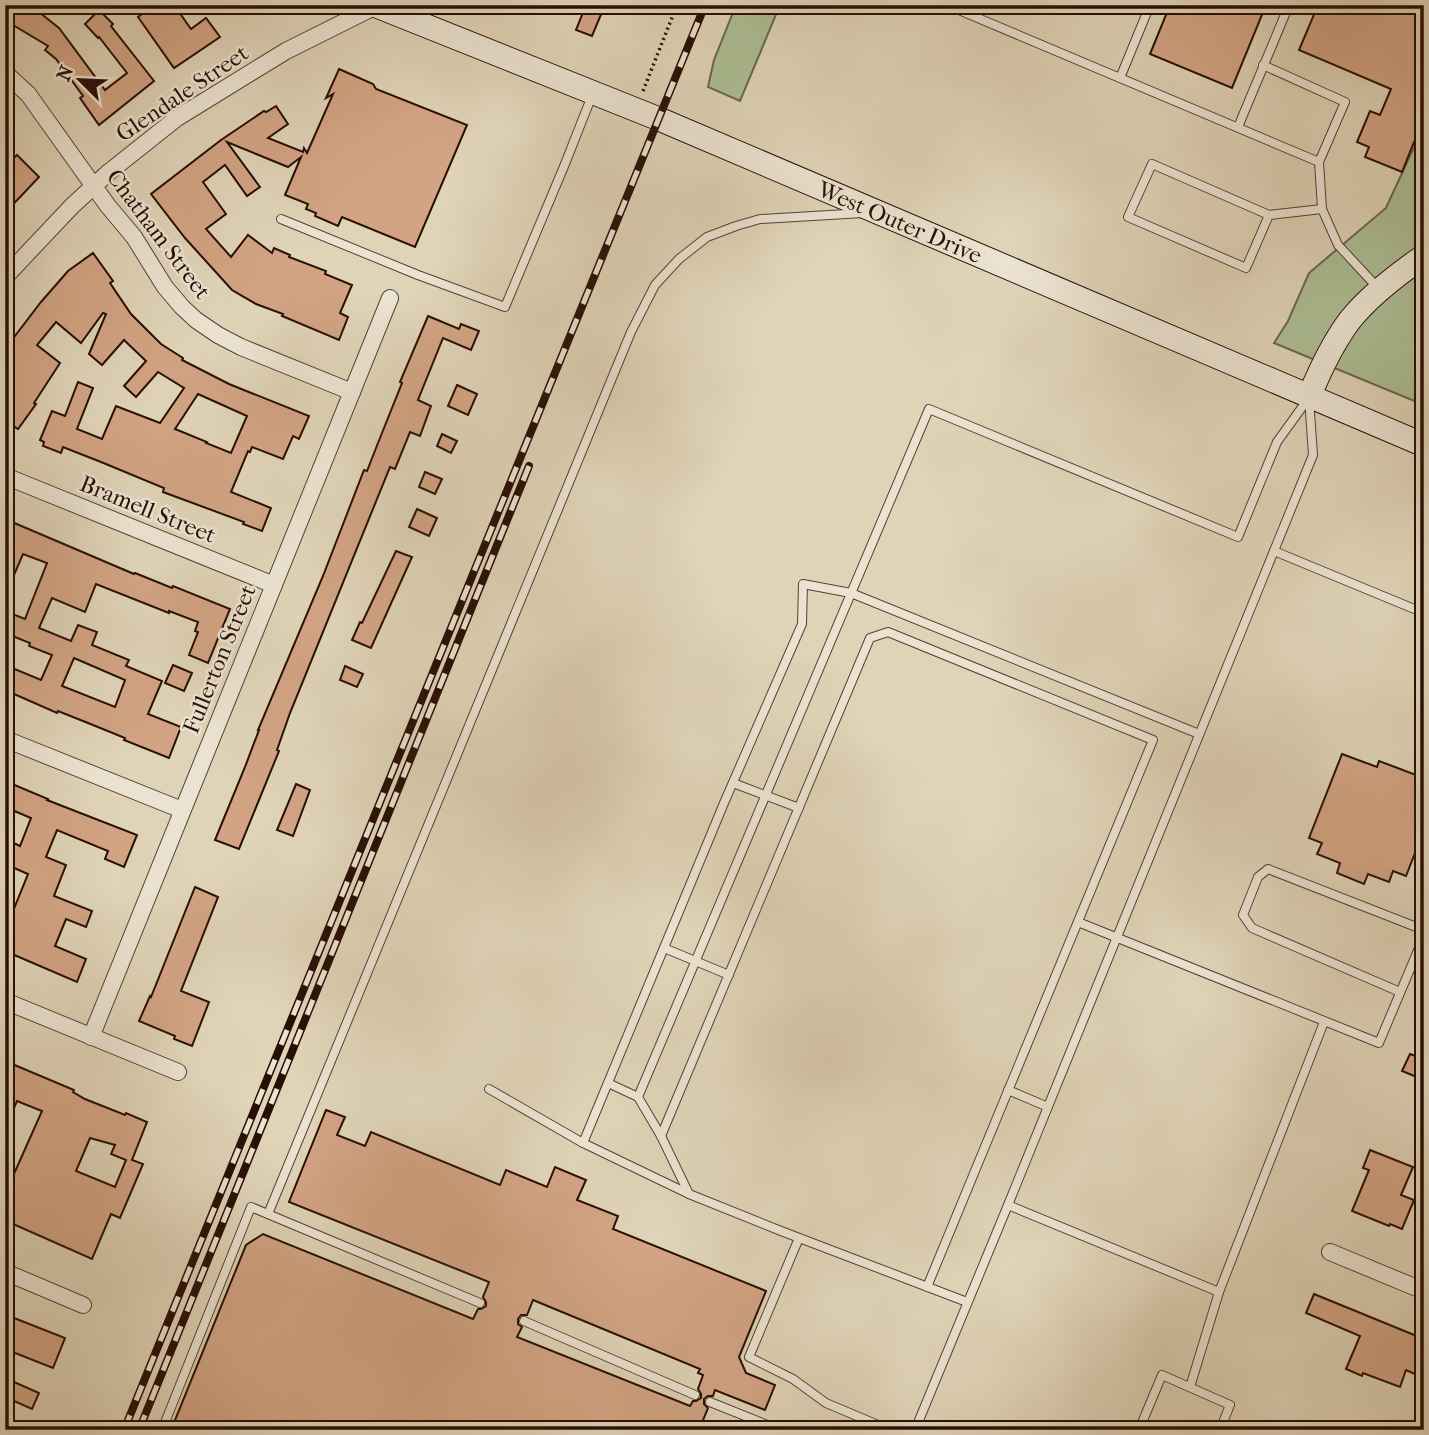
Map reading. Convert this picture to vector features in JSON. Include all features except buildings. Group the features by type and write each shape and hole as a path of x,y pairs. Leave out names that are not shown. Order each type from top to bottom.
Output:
{"main road":[{"name":"West Outer Drive","path":"375,6 636,110 1424,445"},
{"path":"1309,397 1334,345 1351,319 1403,270 1424,256"}],"street":[{"name":"Glendale Street","path":"5,277 110,170 177,118 286,51 375,6"},
{"name":"Chatham Street","path":"5,73 27,94 108,206 134,237 165,287 182,307 218,335 241,347 352,391"},
{"name":"Fullerton Street","path":"91,1037 390,298"},
{"name":"Bramell Street","path":"5,476 274,585"},
{"path":"5,739 182,810"},
{"path":"5,1001 178,1072"},
{"path":"1329,1252 1424,1291"},
{"path":"5,1272 83,1305"}],"lane":[{"path":"947,5 1319,162"},
{"path":"1120,78 1150,5"},
{"path":"1237,127 1289,5"},
{"path":"1264,65 1345,102 1319,162 1322,209 1338,245 1380,291"},
{"path":"281,219 505,307 593,93"},
{"path":"1269,215 1247,268 1128,217 1152,164 1269,215 1322,209"},
{"path":"268,1214 620,358 655,285 679,259 707,237 736,226 760,219 876,212"},
{"path":"915,1430 1313,455 1309,397"},
{"path":"638,1097 929,409 1238,537 1277,442 1309,397"},
{"path":"1274,551 1424,613"},
{"path":"583,1143 802,624 803,584 851,593 1199,734"},
{"path":"661,1136 870,638 888,632 1153,740 927,1287"},
{"path":"733,783 799,808"},
{"path":"1400,992 1252,928 1243,915 1258,877 1268,869 1424,930"},
{"path":"1078,922 1379,1043 1424,936"},
{"path":"664,948 729,975"},
{"path":"1191,1387 1219,1292 1324,1022"},
{"path":"608,1083 638,1097 661,1136 689,1194"},
{"path":"489,1089 583,1143 689,1194 967,1302"},
{"path":"1009,1090 1048,1107"},
{"path":"1009,1205 1219,1292"},
{"path":"162,1430 251,1207 480,1303"},
{"path":"799,1238 750,1357 793,1379 826,1403 890,1430"},
{"path":"524,1321 695,1395"},
{"path":"1139,1430 1162,1375 1230,1405 1220,1430"},
{"path":"710,1402 780,1430"}],"path":[{"path":"636,110 677,5"}],"green space":[{"path":"736,5 780,5 740,101 708,87 714,60"},
{"path":"1415,145 1424,146 1424,405 1274,343 1288,321 1309,273 1386,208"}],"railway":[{"path":"124,1430 705,5"},
{"path":"139,1430 529,466"}]}
